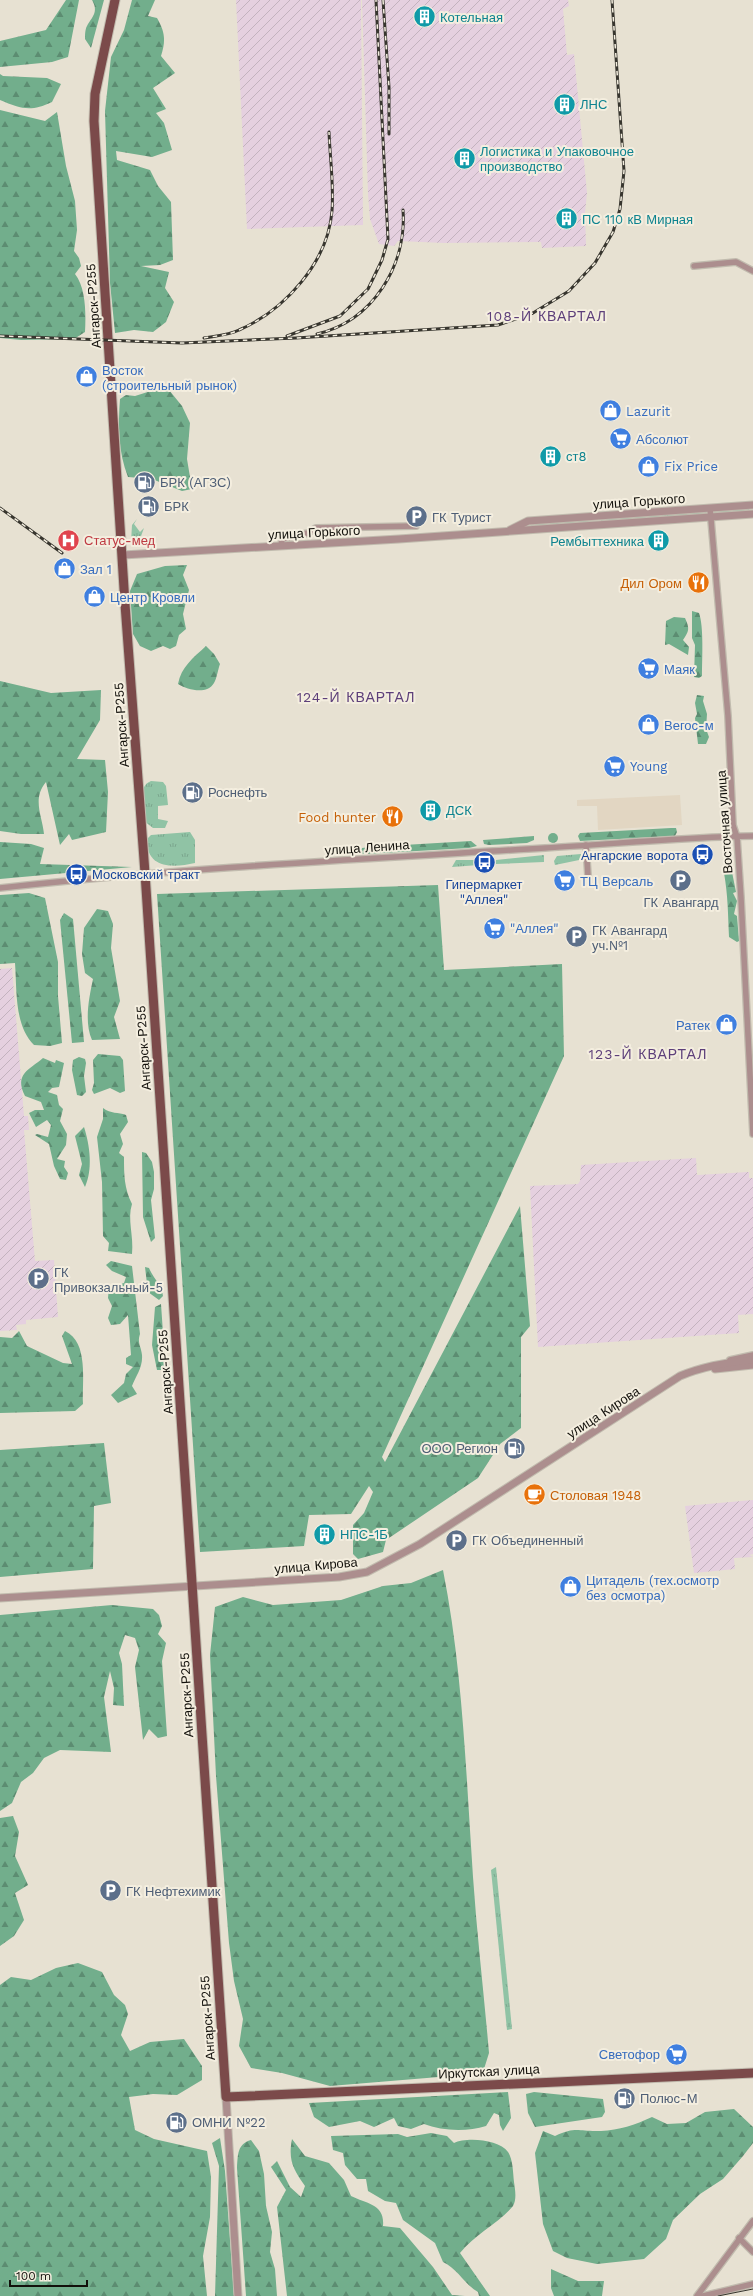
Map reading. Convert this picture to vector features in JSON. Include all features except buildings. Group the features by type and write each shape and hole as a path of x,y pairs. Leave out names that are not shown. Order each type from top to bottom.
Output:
{"main road":[{"name":"Ангарск-Р255","path":"115,0 95,94 94,122 226,2097"},
{"name":"Иркутская улица","path":"226,2097 753,2073"}],"street":[{"path":"694,266 736,262 753,271"},
{"name":"улица Горького","path":"506,532 528,521 753,505"},
{"name":"Восточная улица","path":"710,508 728,716 733,825 737,837 753,1134"},
{"name":"улица Горького","path":"123,555 506,532 753,514"},
{"path":"593,516 594,526"},
{"path":"280,546 282,539 308,533 316,528 416,526"},
{"name":"улица Ленина","path":"0,888 145,873 202,871 441,853 753,835"},
{"path":"586,845 588,876"},
{"path":"719,1364 753,1355"},
{"name":"улица Кирова","path":"0,1598 339,1577 367,1572 420,1544 680,1376 697,1369 719,1364 753,1360"},
{"name":"улица Кирова","path":"697,1369 753,1365"},
{"path":"226,2097 238,2296"},
{"path":"697,2296 753,2221"},
{"path":"739,2238 753,2252"},
{"path":"703,2296 753,2284"}],"shaded area":[{"path":"236,0 361,0 363,225 247,229"},
{"path":"362,0 568,0 569,6 563,9 567,55 574,54 587,193 585,213 586,246 542,248 541,242 444,243 398,241 394,246 379,244 370,219 368,194"},
{"path":"680,795 682,825 598,830 597,806 577,806 577,800"},
{"path":"12,968 24,1116 28,1116 29,1130 24,1130 35,1261 54,1260 58,1317 26,1320 26,1324 16,1325 17,1330 0,1331 0,969"},
{"path":"696,1158 697,1175 749,1172 749,1178 753,1178 753,1314 738,1315 739,1333 538,1347 530,1186 578,1184 580,1181 581,1165"},
{"path":"753,1500 753,1554 749,1555 753,1557 734,1558 735,1569 694,1573 685,1506"}],"green space":[{"path":"66,0 79,0 68,57 52,62 0,67 0,41 46,30"},
{"path":"92,0 104,0 91,48 85,39 85,31 95,11"},
{"path":"132,0 155,0 148,16 157,18 160,23 164,36 164,45 161,56 175,73 153,88 166,109 156,113 164,123 172,150 152,157 116,151 117,160 150,170 158,186 171,202 173,260 160,265 141,266 169,272 165,288 174,302 166,322 153,332 134,330 115,333 110,283 105,111 111,57 124,30"},
{"path":"0,74 3,76 47,78 61,84 52,102 38,107 26,108 14,106 0,100"},
{"path":"0,110 45,121 57,112 66,166 75,201 77,230 74,251 79,258 81,266 75,274 81,286 85,309 85,332 74,339 21,340 0,338"},
{"path":"154,390 169,390 182,406 190,423 187,459 192,489 182,491 152,479 128,477 122,458 119,419 120,399 126,395 135,396"},
{"path":"749,508 749,512 714,515 714,511"},
{"path":"706,512 707,516 601,523 601,518"},
{"path":"137,519 134,524 140,532 144,528 137,547 131,542 132,525"},
{"path":"589,519 589,523 531,527 531,523"},
{"path":"187,565 183,575 189,590 183,614 186,629 179,635 176,646 170,649 163,646 151,651 140,646 133,634 130,591 137,574 165,566"},
{"path":"692,611 699,613 702,626 702,676 699,678 694,677 695,645 692,638"},
{"path":"674,617 685,618 687,622 688,630 683,640 689,647 688,655 669,644 665,645 666,621"},
{"path":"206,646 214,654 220,664 214,683 211,687 202,690 187,688 178,684 185,668"},
{"path":"0,681 51,693 101,690 100,720 77,759 105,760 108,792 106,832 72,840 69,834 60,845 46,782 42,788 39,801 44,834 21,834 0,831"},
{"path":"697,695 704,696 703,701 707,714 706,729 709,737 706,744 698,744 695,718 697,714 695,703"},
{"path":"151,781 163,782 166,786 168,805 158,806 158,819 168,821 165,828 153,828 144,821 142,792"},
{"path":"676,828 677,832 675,836 580,841 578,836 580,833"},
{"path":"190,832 195,840 195,863 170,866 156,861 151,856 148,849 147,839 151,835"},
{"path":"553,833 558,838 553,843 548,838"},
{"path":"534,836 534,840 527,843 489,845 484,844 483,840"},
{"path":"471,841 477,846 469,848 365,854 360,853 362,848 370,847"},
{"path":"0,842 31,844 44,848 40,864 132,867 0,879"},
{"path":"581,854 584,859 555,865 554,861 557,856"},
{"path":"544,855 544,862 496,864 496,860"},
{"path":"456,860 479,860 479,865 452,867"},
{"path":"728,871 732,872 736,892 733,893 737,901 734,914 737,916 739,941 737,942 729,937 724,873"},
{"path":"438,885 444,970 562,964 564,1056 382,1457 385,1462 520,1206 530,1326 521,1337 521,1428 500,1444 478,1478 386,1540 383,1552 358,1559 353,1554 353,1525 364,1513 373,1492 369,1486 351,1514 309,1515 304,1546 200,1552 157,894"},
{"path":"29,893 45,898 58,962 58,996 62,1043 50,1046 34,1045 28,1037 23,1028 18,1007 15,963 0,964 0,895"},
{"path":"97,909 108,911 113,924 111,948 120,1001 114,1017 120,1039 92,1040 88,1026 89,1002 93,979 85,973 82,954 84,928"},
{"path":"64,913 73,919 84,1042 72,1043 60,920"},
{"path":"98,1054 120,1056 123,1060 125,1091 120,1093 110,1088 94,1094 92,1090 94,1083 93,1060"},
{"path":"79,1057 85,1059 86,1063 84,1076 86,1092 82,1096 77,1095 72,1070 73,1060"},
{"path":"43,1058 55,1063 56,1060 64,1063 59,1087 52,1088 48,1092 57,1095 59,1105 63,1109 60,1121 67,1134 66,1145 57,1159 65,1161 64,1167 68,1173 66,1180 60,1179 54,1166 49,1144 35,1135 37,1134 48,1137 51,1125 47,1120 36,1127 29,1113 35,1110 44,1110 41,1102 25,1096 22,1089 22,1077 28,1069"},
{"path":"103,1108 126,1115 128,1122 120,1134 123,1144 119,1153 124,1157 125,1181 127,1192 132,1204 130,1222 132,1254 108,1251 109,1243 103,1236 102,1182 97,1137 103,1119"},
{"path":"84,1127 90,1157 88,1180 85,1187 79,1175 82,1164 75,1136"},
{"path":"142,1152 146,1153 152,1162 154,1172 154,1189 151,1200 155,1238 151,1242 143,1217"},
{"path":"111,1261 132,1266 140,1334 139,1342 142,1355 140,1367 132,1386 137,1394 118,1403 111,1395 124,1383 126,1374 133,1367 126,1364 126,1358 131,1355 128,1315 120,1324 111,1325 108,1318 112,1306 108,1298 109,1287 124,1283 126,1277 112,1271 106,1265"},
{"path":"145,1267 149,1268 161,1288 163,1296 159,1300 148,1292"},
{"path":"161,1304 163,1333 161,1343 165,1352 165,1370 157,1370 152,1345 155,1307"},
{"path":"19,1331 27,1346 63,1363 72,1364 62,1336 65,1331 73,1336 78,1344 83,1363 83,1404 75,1411 0,1413 0,1337 12,1338"},
{"path":"104,1443 111,1503 94,1506 93,1569 0,1577 0,1450"},
{"path":"443,1570 455,1646 463,1723 475,1899 489,2053 484,2069 451,2076 330,2086 282,2073 251,2068 239,2046 243,2019 234,1981 229,1943 216,1776 210,1655 215,1607 243,1597 273,1605 341,1600 383,1586 411,1583"},
{"path":"112,1605 153,1609 159,1615 162,1626 158,1634 166,1643 162,1661 167,1736 158,1738 149,1729 143,1740 135,1667 139,1650 135,1638 125,1635 119,1653 122,1664 124,1706 113,1705 114,1688 110,1671 104,1697 111,1752 60,1750 44,1758 33,1773 21,1782 12,1803 0,1811 0,1615"},
{"path":"13,1816 19,1832 15,1856 28,1885 15,1893 24,1920 14,1936 0,1946 0,1818"},
{"path":"496,1867 512,2029 507,2030 491,1870"},
{"path":"78,1963 102,1972 114,1995 125,2005 128,2014 121,2035 130,2051 150,2042 184,2039 202,2066 202,2080 177,2095 153,2094 129,2097 135,2130 154,2139 207,2151 211,2177 210,2217 203,2256 207,2296 0,2296 0,1985 11,1977 31,1980 56,1968"},
{"path":"508,2092 511,2118 503,2131 500,2125 499,2115 494,2113 486,2126 463,2130 439,2128 424,2124 411,2129 398,2126 394,2118 374,2127 360,2121 329,2127 314,2117 309,2103"},
{"path":"534,2092 603,2099 605,2112 602,2117 535,2127 528,2113 526,2094"},
{"path":"734,2109 753,2127 753,2143 723,2179 700,2194 673,2220 666,2239 644,2259 597,2264 567,2258 553,2251 543,2224 535,2153 543,2131 555,2136 573,2130 614,2130 627,2127 652,2117 667,2124 686,2123 705,2112"},
{"path":"431,2133 447,2136 454,2143 466,2140 482,2140 497,2144 508,2152 511,2158 515,2194 513,2206 501,2218 466,2246 460,2253 490,2296 479,2296 478,2292 443,2262 435,2243 403,2220 396,2203 385,2201 368,2191 366,2179 357,2179 345,2165 343,2153 333,2150 331,2136 398,2134 407,2137"},
{"path":"220,2138 225,2171 234,2296 215,2296 219,2166 212,2143"},
{"path":"292,2139 305,2156 329,2163 344,2180 351,2196 369,2203 378,2209 383,2219 383,2226 400,2228 433,2267 452,2295 465,2296 287,2296 277,2207 286,2190 271,2167 277,2161 290,2187 301,2197 305,2186 292,2164"},
{"path":"251,2140 259,2151 264,2174 266,2206 272,2232 270,2252 275,2269 277,2296 246,2296 237,2168 238,2154 241,2147 243,2144"},
{"path":"551,2269 578,2281 604,2281 602,2296 554,2296 551,2288"}],"tram line":[{"path":"718,2296 753,2289"}],"railway":[{"path":"287,336 340,316 368,289 382,260 388,239 376,0"},
{"path":"383,0 389,87 389,134"},
{"path":"0,336 182,343 296,338 498,325 533,313 569,291 595,263 613,232 620,209 624,171 612,0"},
{"path":"204,338 231,333 256,321 288,297 313,266 329,230 332,211 329,132"},
{"path":"317,334 337,327 355,317 370,304 382,288 392,270 399,251 403,231 403,210"},
{"path":"0,508 62,553"}],"place":[{"name":"Котельная","path":"424,17"},
{"name":"ЛНС","path":"564,104"},
{"name":"Логистика и Упаковочное производство","path":"465,158"},
{"name":"ПС 110 кВ Мирная","path":"567,219"},
{"name":"Восток (строительный рынок)","path":"86,377"},
{"name":"Lazurit","path":"610,411"},
{"name":"Абсолют","path":"620,439"},
{"name":"ст8","path":"550,456"},
{"name":"Fix Price","path":"648,466"},
{"name":"БРК (АГЗС)","path":"144,482"},
{"name":"БРК","path":"149,506"},
{"name":"ГК Турист","path":"416,517"},
{"name":"Статус-мед","path":"68,540"},
{"name":"Рембыттехника","path":"659,541"},
{"name":"Зал 1","path":"64,569"},
{"name":"Дил Ором","path":"698,583"},
{"name":"Центр Кровли","path":"95,597"},
{"name":"Маяк","path":"648,669"},
{"name":"Вегос-м","path":"649,725"},
{"name":"Young","path":"615,766"},
{"name":"Роснефть","path":"192,792"},
{"name":"ДСК","path":"430,810"},
{"name":"Food hunter","path":"392,817"},
{"name":"Ангарские ворота","path":"703,855"},
{"name":"Гипермаркет \"Аллея\"","path":"484,862"},
{"name":"Московский тракт","path":"77,874"},
{"name":"ГК Авангард","path":"681,880"},
{"name":"ТЦ Версаль","path":"564,881"},
{"name":"\"Аллея\"","path":"494,928"},
{"name":"ГК Авангард уч.№1","path":"576,937"},
{"name":"Ратек","path":"726,1025"},
{"name":"ГК Привокзальный-5","path":"39,1279"},
{"name":"ООО Регион","path":"514,1448"},
{"name":"Столовая 1948","path":"534,1495"},
{"name":"НПС-1Б","path":"325,1534"},
{"name":"ГК Объединенный","path":"457,1540"},
{"name":"Цитадель (тех.осмотр без осмотра)","path":"570,1587"},
{"name":"ГК Нефтехимик","path":"111,1891"},
{"name":"Светофор","path":"676,2054"},
{"name":"Полюс-М","path":"624,2098"},
{"name":"ОМНИ №22","path":"176,2122"}],"district":[{"name":"108-Й КВАРТАЛ","path":"547,316"},
{"name":"124-Й КВАРТАЛ","path":"356,697"},
{"name":"123-Й КВАРТАЛ","path":"648,1054"}]}
